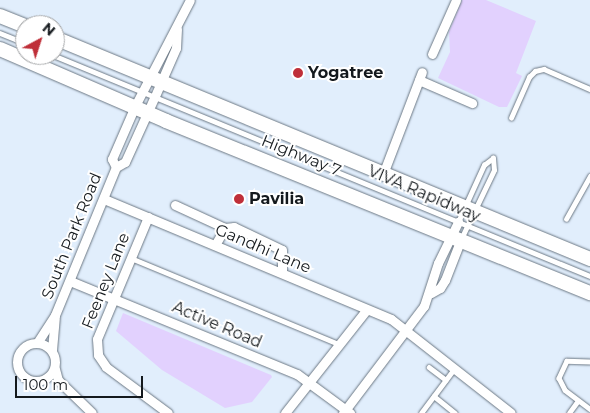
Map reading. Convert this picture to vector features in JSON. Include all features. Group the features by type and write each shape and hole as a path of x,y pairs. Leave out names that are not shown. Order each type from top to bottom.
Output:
{"main road":[{"path":"0,16 15,22"},
{"name":"Highway 7","path":"65,42 590,260"},
{"name":"Highway 7","path":"0,49 141,110 590,293"}],"street":[{"path":"141,110 155,96 155,80 190,0"},
{"path":"432,54 456,0"},
{"path":"155,80 176,48 177,30"},
{"path":"382,174 421,76 472,103"},
{"name":"South Park Road","path":"37,342 55,315 116,167 125,162 141,110 143,91 155,80"},
{"name":"South Park Road","path":"116,167 112,160 141,110"},
{"name":"Gandhi Lane","path":"104,199 367,309 408,330 510,413"},
{"path":"175,205 225,228 234,227 278,246 284,256 282,273"},
{"name":"Feeney Lane","path":"148,217 97,339 98,356 106,367 168,413"},
{"path":"346,412 408,330 431,293 430,285 456,237 458,222"},
{"path":"215,245 225,228"},
{"name":"Active Road","path":"70,281 309,382 346,412"},
{"path":"285,413 367,309"},
{"name":"South Park Road","path":"52,350 55,315"},
{"path":"71,394 41,381 23,376 17,364 20,352 37,342 52,350 54,369 58,380 92,413"},
{"path":"41,381 54,369"}],"lane":[{"path":"0,33 15,40"},
{"name":"VIVA Rapidway","path":"65,60 590,276"},
{"path":"511,118 529,77 535,71 544,69 590,89"},
{"path":"456,237 468,226 470,210 484,165 493,158 494,170 470,210 458,222"},
{"path":"566,219 590,176"},
{"path":"131,258 339,344"},
{"path":"588,410 565,390 559,378 561,368 567,361 590,362"},
{"path":"429,367 446,380"},
{"path":"420,413 455,368"},
{"path":"434,396 455,413"},
{"path":"568,413 577,402"}],"shaded area":[{"path":"462,0 486,0 536,21 516,73 522,76 507,107 499,107 438,78 450,52 449,32"},
{"path":"123,313 272,377 252,402 225,408 162,370 116,331"}],"place":[{"name":"Yogatree","path":"298,73"},
{"name":"Pavilia","path":"239,199"}]}
